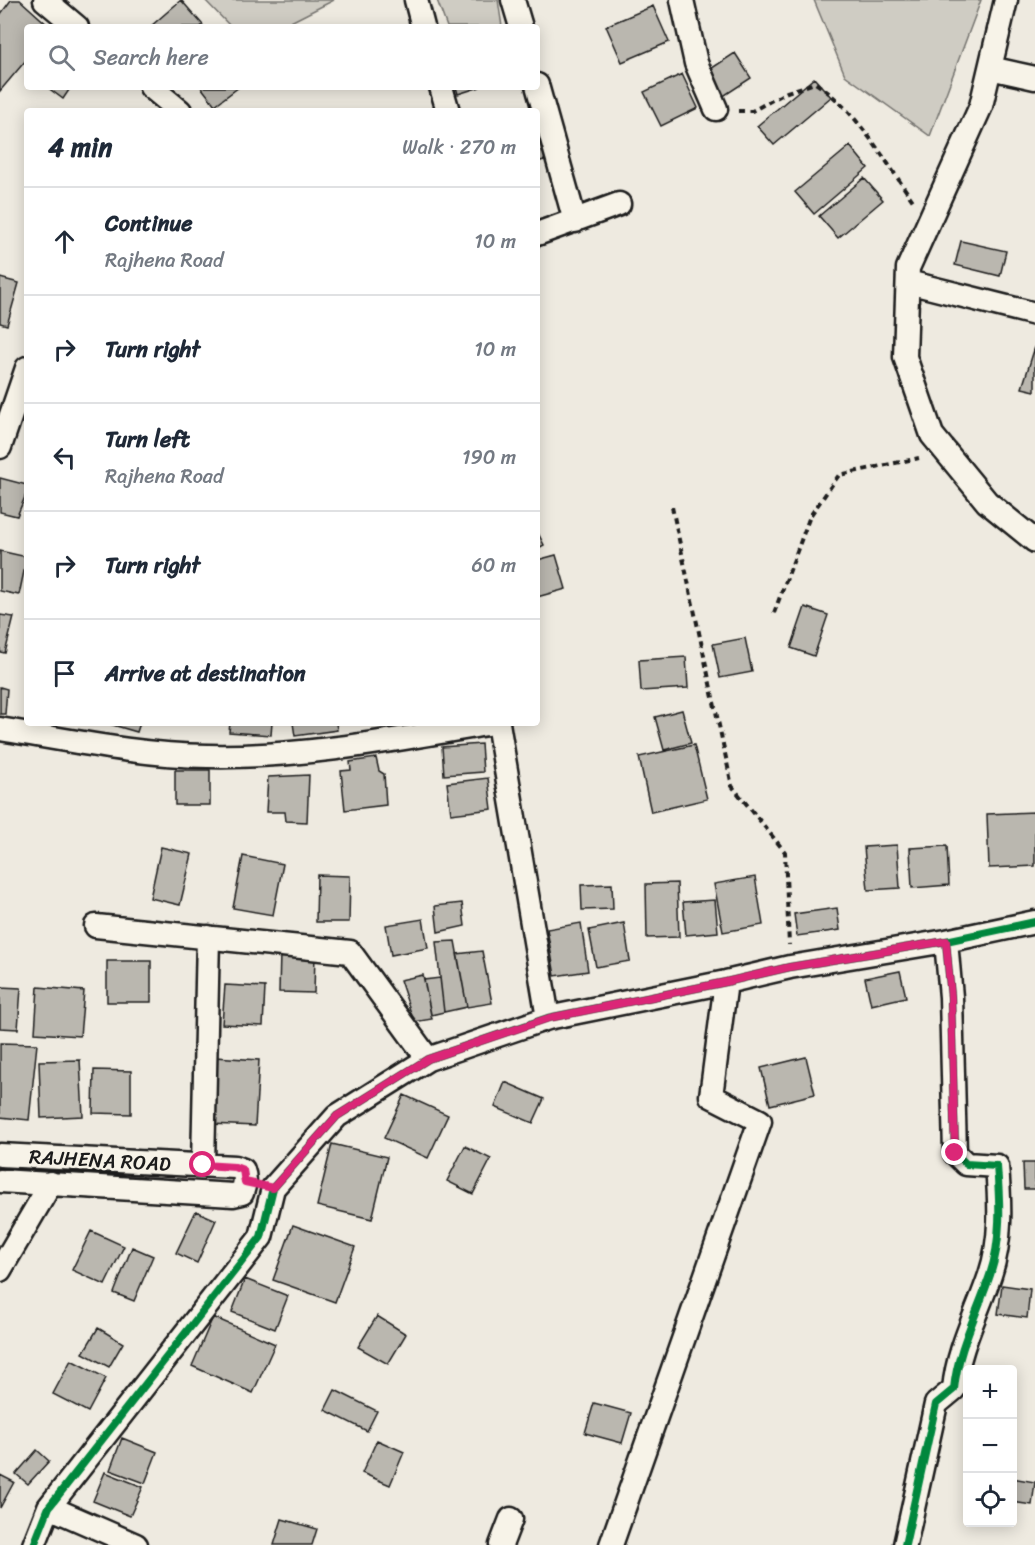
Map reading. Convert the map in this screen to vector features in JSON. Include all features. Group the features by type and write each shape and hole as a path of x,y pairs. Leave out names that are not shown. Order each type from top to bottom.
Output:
{"street":[{"path":"45,0 73,24"},
{"path":"416,0 422,24"},
{"path":"513,0 520,24"},
{"path":"682,0 696,63 716,110"},
{"path":"1006,0 981,106 908,268 905,357 932,435 987,502 1035,541"},
{"path":"990,68 1035,78"},
{"path":"155,90 176,108"},
{"path":"442,90 447,108"},
{"path":"538,90 575,220"},
{"path":"540,233 619,204"},
{"path":"908,282 1035,314"},
{"path":"0,447 24,377"},
{"path":"0,729 107,748 210,756 334,750 475,726"},
{"path":"499,726 549,1018"},
{"path":"34,1545 49,1507 261,1237 273,1188 337,1116 428,1059 549,1018 790,967 946,941 1035,922"},
{"path":"96,926 350,952 428,1059"},
{"path":"203,1165 208,938"},
{"path":"905,1545 936,1404 954,1389 956,1366 991,1273 1001,1219 997,1166 966,1164 955,1153 951,997 946,941"},
{"path":"610,1545 760,1121 711,1096 726,982"},
{"name":"RAJHENA ROAD","path":"0,1155 203,1165 238,1181"},
{"name":"RAJHENA ROAD","path":"0,1181 51,1184 238,1181"},
{"path":"238,1181 273,1188"},
{"path":"0,1270 51,1184"},
{"path":"49,1507 136,1545"},
{"path":"501,1545 511,1519"}],"path":[{"path":"716,110 752,111 787,92 815,83 827,90 843,105 884,158 928,223"},
{"path":"774,614 810,516 839,475 946,453"},
{"path":"672,507 732,786 785,852 790,967"}],"shaded area":[{"path":"205,0 334,0 287,24 228,24"},
{"path":"437,0 498,0 502,24 446,24"},
{"path":"814,0 981,0 930,136 845,75"}],"building":[{"path":"11,0 20,0 47,24 24,24 24,63 0,91 0,15"},
{"path":"181,0 202,24 153,24"},
{"path":"653,6 669,42 622,62 606,26"},
{"path":"735,53 751,78 722,97 706,72"},
{"path":"682,74 698,108 661,126 644,92"},
{"path":"814,78 831,97 774,145 757,126"},
{"path":"51,90 69,90 63,99"},
{"path":"203,90 235,90 215,105"},
{"path":"457,90 471,90 458,94"},
{"path":"540,142 548,159 540,161"},
{"path":"850,146 868,168 814,214 795,192"},
{"path":"864,178 883,200 838,238 819,216"},
{"path":"961,241 1006,251 1000,276 955,265"},
{"path":"0,278 19,283 7,325 0,323"},
{"path":"1035,347 1035,391 1022,388"},
{"path":"0,478 24,484 24,499 17,516 0,512"},
{"path":"0,551 24,556 24,571 19,595 0,591"},
{"path":"556,555 566,589 540,596 540,559"},
{"path":"805,607 828,615 814,656 791,648"},
{"path":"0,615 14,617 5,653 0,652"},
{"path":"745,638 752,672 720,678 713,644"},
{"path":"686,657 688,688 641,691 639,660"},
{"path":"0,687 7,689 5,714 0,714"},
{"path":"682,710 691,743 664,750 655,717"},
{"path":"116,726 139,726 137,732"},
{"path":"230,726 272,726 271,735 229,732"},
{"path":"293,726 336,726 337,730 295,736"},
{"path":"481,744 483,772 444,775 442,747"},
{"path":"694,745 707,799 651,812 639,757"},
{"path":"376,758 379,771 384,774 386,805 345,810 341,771 351,770 350,762"},
{"path":"175,770 210,770 210,805 175,805"},
{"path":"309,775 307,822 286,821 285,812 266,812 268,777"},
{"path":"488,778 492,809 451,814 447,783"},
{"path":"1035,812 1035,866 989,868 987,814"},
{"path":"897,845 900,888 868,890 864,847"},
{"path":"947,846 949,885 912,888 910,848"},
{"path":"161,847 192,854 180,905 150,898"},
{"path":"243,856 283,864 273,915 233,908"},
{"path":"317,875 350,876 349,922 316,922"},
{"path":"755,877 763,925 723,932 714,884"},
{"path":"677,883 679,937 647,938 646,884"},
{"path":"612,884 613,909 582,910 581,885"},
{"path":"715,900 718,932 686,935 683,902"},
{"path":"462,903 465,926 438,932 435,906"},
{"path":"837,908 840,930 797,936 794,914"},
{"path":"423,919 428,948 391,955 386,925"},
{"path":"581,923 588,971 555,976 547,929"},
{"path":"624,923 630,961 596,967 589,930"},
{"path":"455,941 467,1007 444,1012 436,942"},
{"path":"482,951 492,1003 467,1007 457,954"},
{"path":"280,953 315,953 314,993 279,992"},
{"path":"107,961 151,961 151,1002 107,1002"},
{"path":"900,971 906,997 871,1005 865,978"},
{"path":"423,975 432,1019 414,1022 400,980"},
{"path":"440,978 444,1012 431,1015 424,980"},
{"path":"225,985 265,987 263,1026 222,1024"},
{"path":"0,987 21,988 18,1029 0,1028"},
{"path":"38,987 84,991 80,1036 35,1033"},
{"path":"0,1043 37,1044 29,1120 0,1117"},
{"path":"215,1057 259,1060 255,1126 211,1124"},
{"path":"806,1057 815,1094 770,1105 761,1068"},
{"path":"80,1060 83,1116 41,1118 39,1061"},
{"path":"94,1070 131,1071 131,1114 93,1113"},
{"path":"505,1082 544,1099 533,1123 495,1107"},
{"path":"404,1095 448,1115 428,1158 384,1138"},
{"path":"332,1144 387,1157 372,1219 317,1206"},
{"path":"465,1146 491,1159 473,1194 447,1181"},
{"path":"1023,1163 1035,1163 1035,1189 1024,1189"},
{"path":"196,1211 216,1220 197,1263 176,1253"},
{"path":"293,1225 355,1247 335,1302 273,1280"},
{"path":"91,1231 124,1246 105,1285 72,1270"},
{"path":"132,1247 153,1256 134,1301 114,1293"},
{"path":"245,1279 288,1296 275,1329 232,1312"},
{"path":"1002,1285 1030,1289 1027,1318 998,1314"},
{"path":"377,1316 406,1334 388,1364 358,1347"},
{"path":"213,1317 275,1344 253,1393 192,1366"},
{"path":"98,1328 123,1343 109,1367 83,1353"},
{"path":"71,1360 106,1378 88,1412 53,1394"},
{"path":"335,1390 377,1411 367,1431 325,1410"},
{"path":"594,1403 631,1413 622,1443 585,1433"},
{"path":"122,1438 157,1452 145,1483 110,1470"},
{"path":"377,1440 404,1452 390,1485 362,1473"},
{"path":"37,1450 49,1461 28,1484 16,1474"},
{"path":"105,1472 143,1487 130,1516 93,1501"},
{"path":"0,1475 14,1482 0,1508"},
{"path":"1017,1479 1035,1482 1032,1505 1017,1503"},
{"path":"282,1519 317,1529 312,1545 274,1545"}],"cycle path":[{"path":"34,1545 49,1507 261,1237 273,1188 337,1116 428,1059 548,1018 790,967 946,941 1035,922"},
{"path":"905,1545 936,1404 954,1389 959,1359 994,1261 998,1234 997,1166 966,1164 955,1153 951,997 946,941"}],"route":[{"path":"203,1165 235,1167 243,1170 245,1182 273,1188 337,1116 428,1059 549,1018 790,967 946,941 951,997 955,1153"}]}
